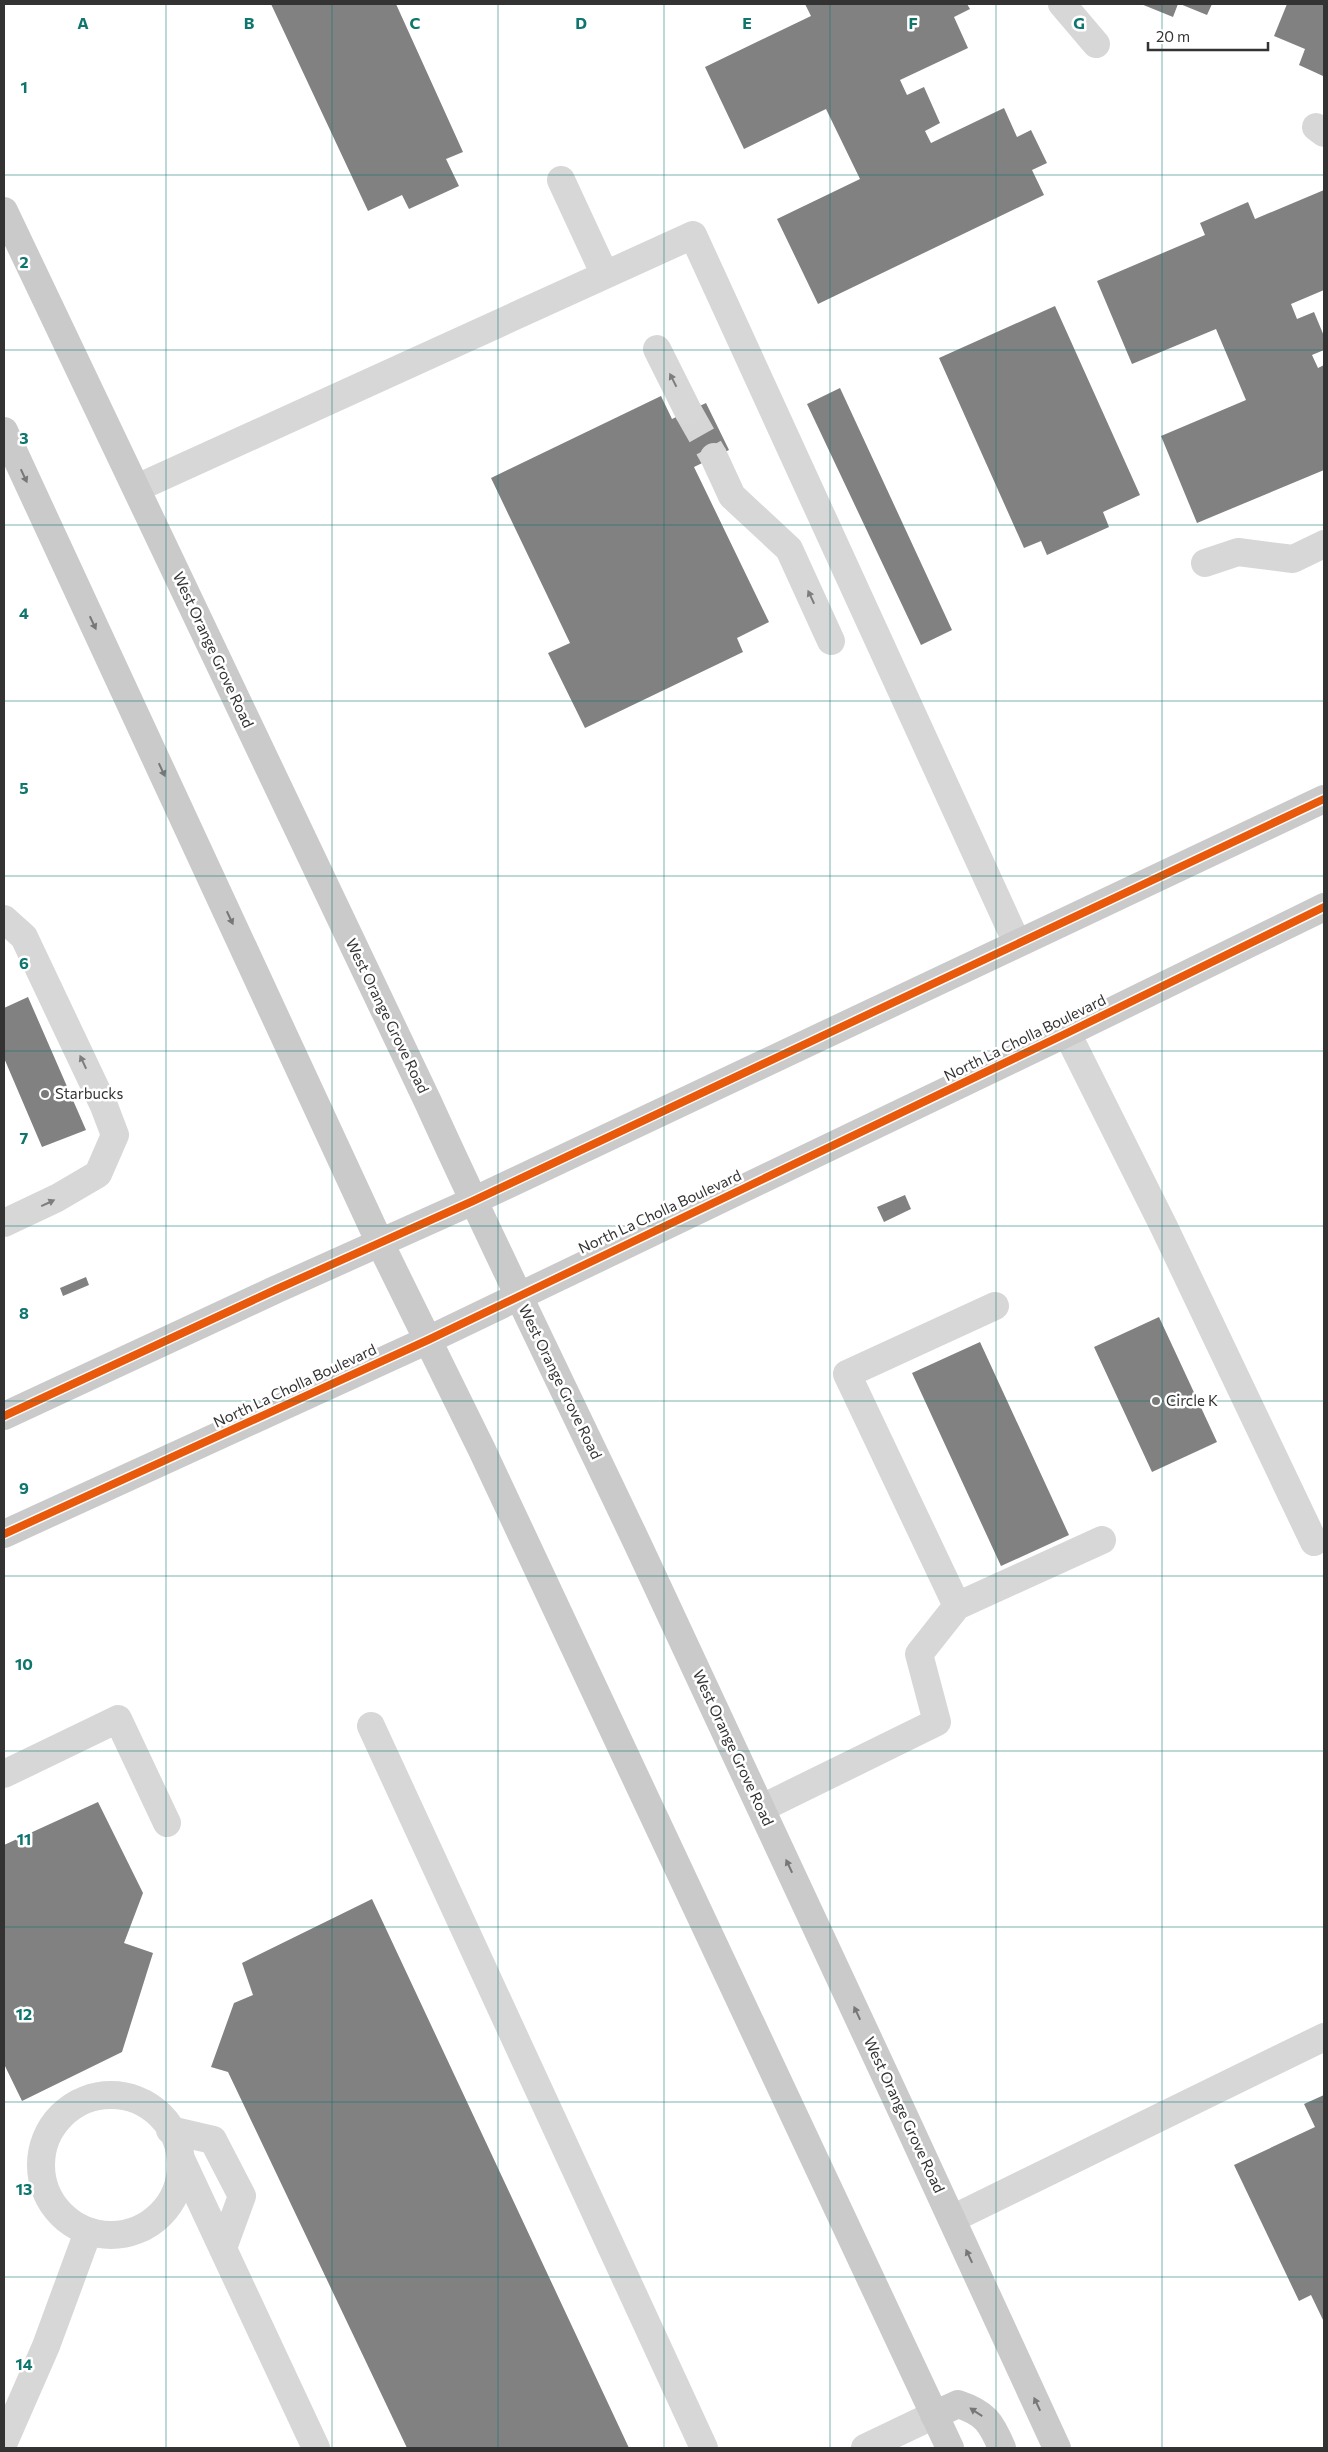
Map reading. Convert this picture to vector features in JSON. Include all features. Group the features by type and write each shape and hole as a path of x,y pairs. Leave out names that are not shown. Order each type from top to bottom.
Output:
{"main road":[{"name":"West Orange Grove Road","path":"4,211 762,1808 1057,2448"},
{"path":"4,431 380,1243 485,1455 950,2448"},
{"path":"4,1416 473,1201 1324,799"},
{"name":"North La Cholla Boulevard","path":"4,1534 428,1340 518,1295 1068,1033 1324,906"},
{"path":"934,2415 958,2404 977,2410 994,2429 1002,2448"}],"lane":[{"path":"1062,4 1096,44"},
{"path":"561,180 605,275"},
{"path":"137,488 693,235 1017,943"},
{"path":"658,350 688,411"},
{"path":"714,458 732,496 789,549 831,641"},
{"path":"1205,563 1238,552 1293,559 1324,544"},
{"path":"4,919 24,937 104,1106 115,1135 98,1174 57,1198 4,1224"},
{"path":"1068,1033 1164,1226 1314,1542"},
{"path":"957,1606 847,1374 994,1306"},
{"path":"762,1808 937,1722 920,1654 957,1606 1102,1540"},
{"path":"4,1774 118,1719 167,1823"},
{"path":"371,1726 704,2448"},
{"path":"952,2219 1324,2037"},
{"path":"181,2159 180,2182 170,2204 155,2221 134,2232 111,2236 88,2232 68,2221 52,2204 43,2183 41,2160 46,2138 58,2118 77,2104 98,2096 121,2096 143,2103 162,2117 175,2137 181,2159 316,2448"},
{"path":"170,2130 213,2140 242,2196 223,2248"},
{"path":"4,2442 46,2346 88,2232"},
{"path":"865,2448 934,2415"}],"building":[{"path":"271,4 396,4 463,152 446,159 459,186 409,209 402,195 368,211"},
{"path":"805,4 967,4 970,9 954,17 968,48 900,80 907,95 924,87 940,123 925,131 931,143 1004,108 1017,137 1031,130 1047,163 1032,170 1044,195 818,304 777,219 860,179 826,109 744,149 705,67 811,16"},
{"path":"1141,4 1178,4 1173,17"},
{"path":"1180,4 1212,4 1207,15"},
{"path":"1287,4 1324,4 1323,76 1299,65 1305,49 1274,36"},
{"path":"1324,190 1324,290 1291,304 1297,319 1314,312 1324,336 1324,350 1312,355 1318,368 1324,365 1324,470 1197,523 1161,436 1246,400 1216,329 1132,364 1097,281 1205,235 1200,223 1248,202 1255,219"},
{"path":"1055,306 1140,495 1103,512 1109,527 1047,555 1041,541 1024,548 939,358"},
{"path":"840,388 952,630 921,645 807,404"},
{"path":"661,396 672,419 706,403 729,450 694,467 769,622 737,638 743,652 585,728 548,653 570,643 491,478"},
{"name":"Starbucks","path":"28,997 86,1130 42,1147 4,1058 4,1008"},
{"path":"905,1195 911,1209 884,1222 877,1207"},
{"path":"86,1277 89,1285 63,1296 60,1288"},
{"path":"1159,1317 1217,1442 1152,1472 1094,1347"},
{"path":"980,1342 1069,1535 1001,1566 912,1373"},
{"path":"98,1802 143,1893 124,1943 153,1953 122,2052 22,2101 4,2064 4,1845"},
{"path":"372,1899 629,2448 407,2448 228,2072 211,2067 234,2003 253,1995 242,1963"},
{"path":"1324,2095 1324,2322 1311,2295 1299,2301 1234,2165 1315,2127 1304,2104"}],"tunnel":[{"path":"688,411 714,457"}],"cycle path":[{"path":"4,1416 277,1289 473,1201 1324,799"},
{"path":"4,1534 428,1340 1067,1033 1324,907"}],"place":[{"name":"Starbucks","path":"45,1094"},
{"name":"Circle K","path":"1156,1401"}]}
